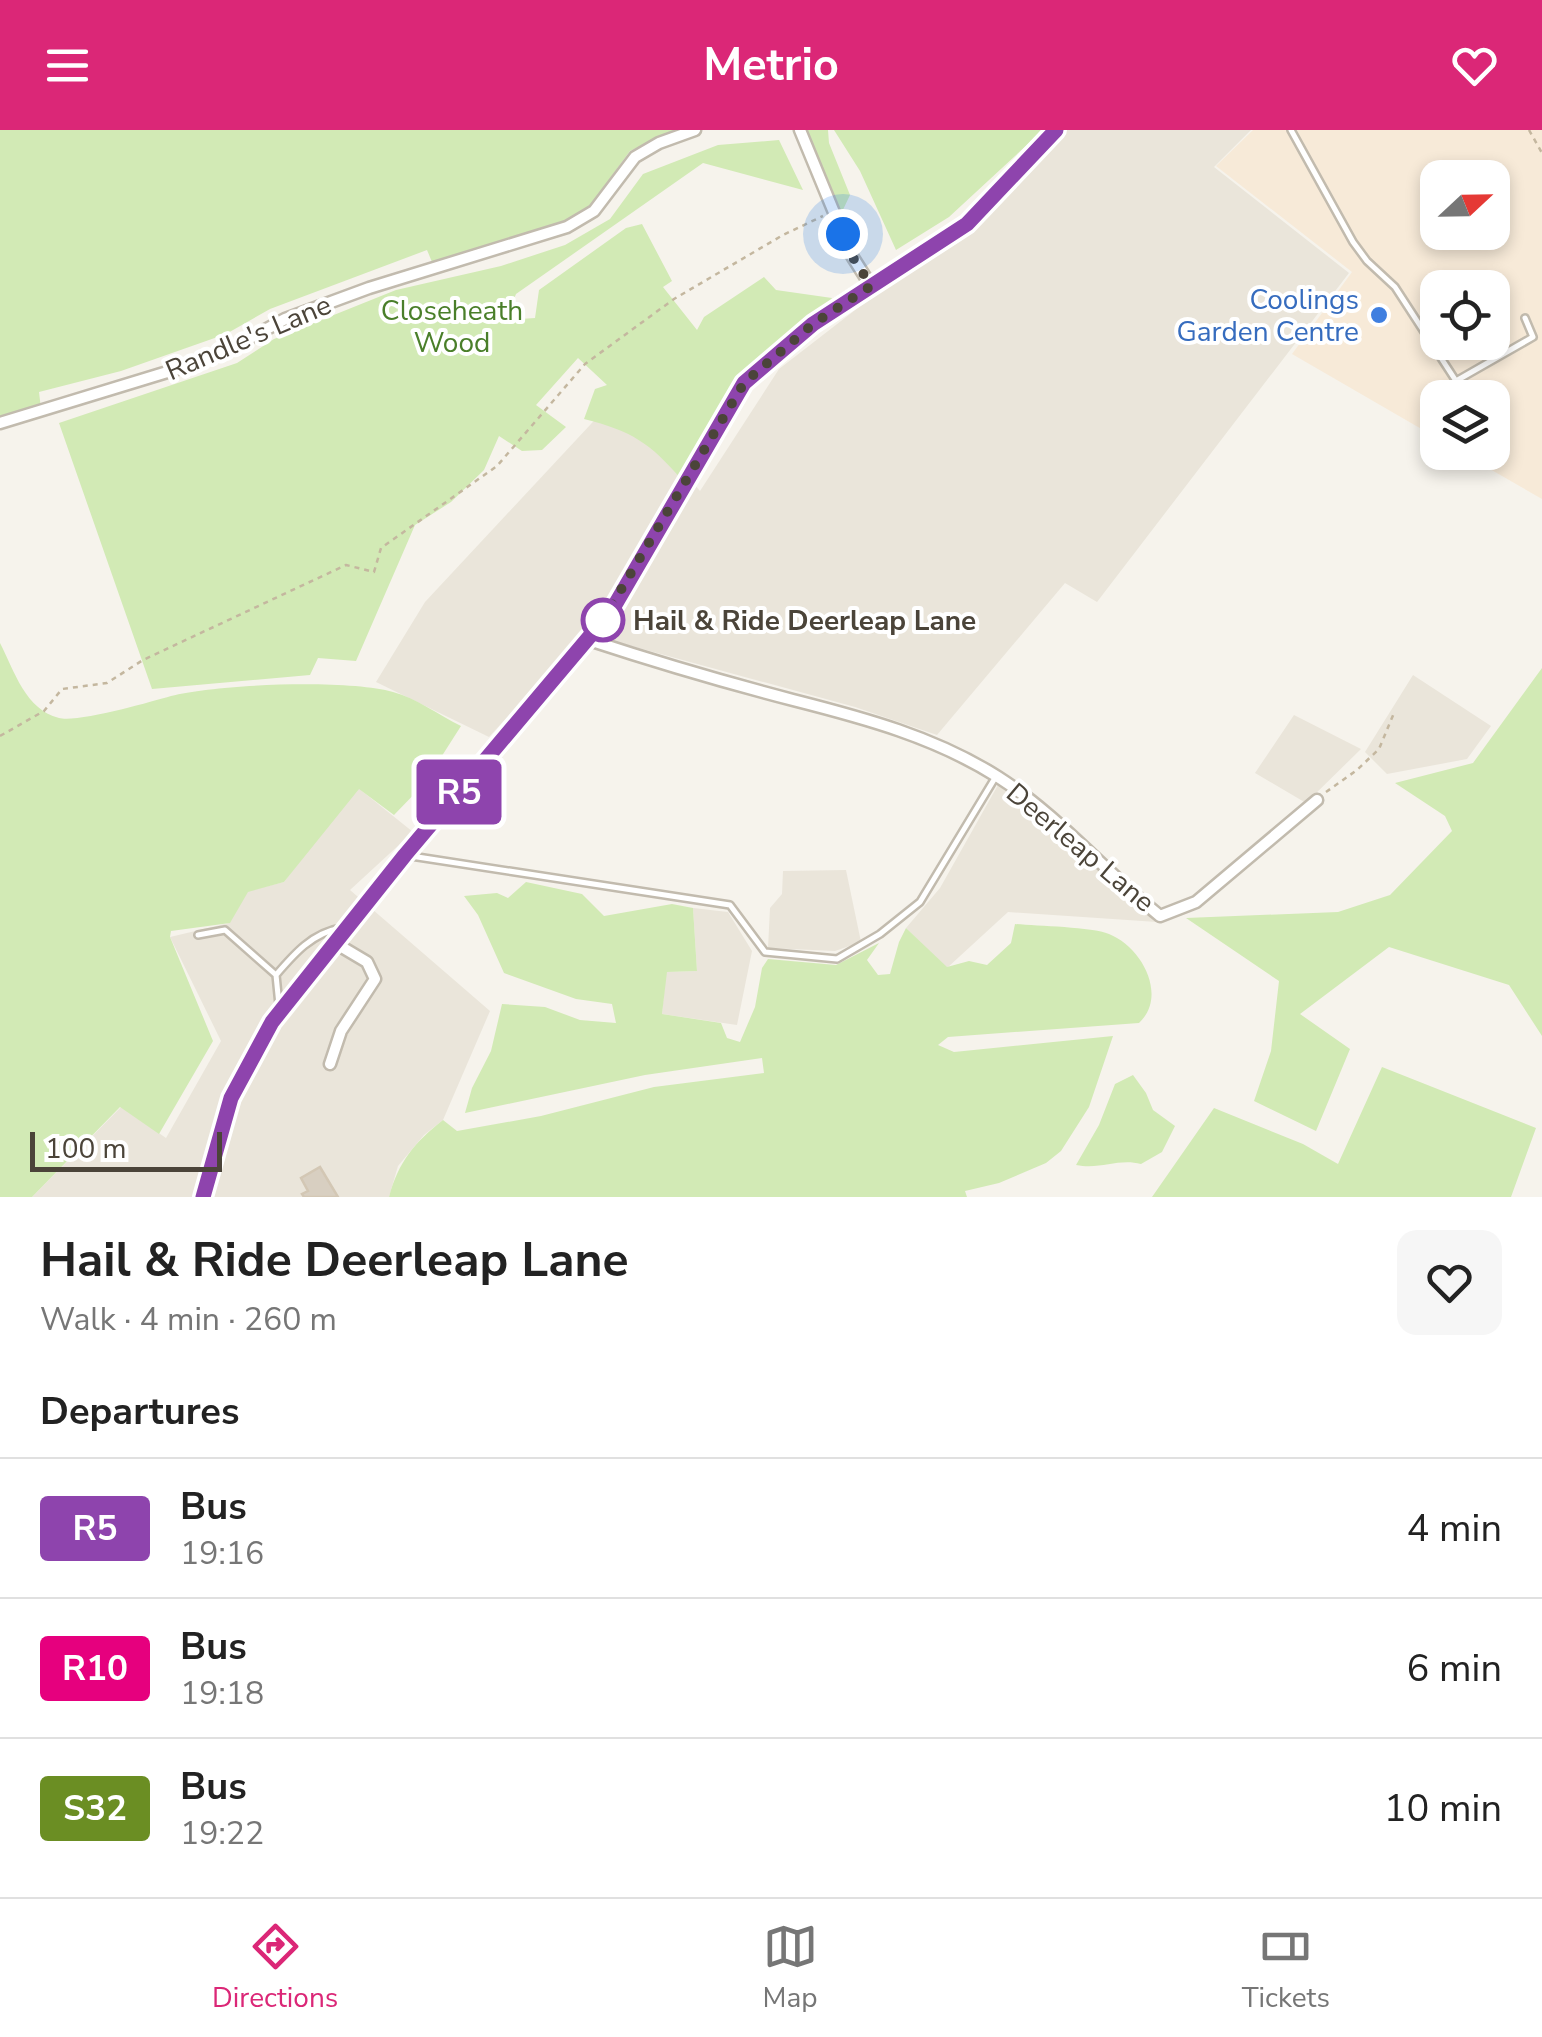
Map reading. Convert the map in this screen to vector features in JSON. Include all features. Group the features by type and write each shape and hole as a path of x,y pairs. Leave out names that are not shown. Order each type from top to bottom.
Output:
{"street":[{"name":"Randle's Lane","path":"0,422 187,366 232,348 285,319 369,288 567,228 594,211 635,157 695,130"},
{"path":"800,130 852,256 871,286"},
{"path":"203,1197 231,1098 279,1013 405,855 612,610 744,383 813,324 967,224 1056,130"},
{"name":"Deerleap Lane","path":"589,640 898,729 996,776 1076,838 1160,916 1196,902 1317,800"},
{"path":"330,1064 341,1031 375,980 367,962 334,943"}],"lane":[{"path":"1291,130 1353,242 1367,261 1396,286 1456,381 1533,337 1525,318"},
{"path":"405,855 730,905 765,952 837,958 880,934 920,902 996,776"},
{"path":"276,975 320,934 347,928"},
{"path":"198,934 225,930 276,975 279,1013"}],"path":[{"path":"1529,130 1542,153"},
{"path":"0,736 44,711 62,689 107,683 142,660 346,565 374,572 380,548 497,466 585,364 674,299 783,235 834,211"},
{"path":"1317,800 1379,749 1394,713"}],"shaded area":[{"path":"1042,130 1251,130 1214,167 1349,273 1097,602 1065,583 937,735 855,707 584,633 489,737 376,682 425,602 618,395 700,491 779,369 872,297 962,240 1051,144"},
{"name":"Coolings Garden Centre","path":"1253,130 1542,130 1542,499 1492,470 1510,470 1510,380 1420,380 1420,428 1292,354 1352,272 1216,166"},
{"path":"1413,675 1491,726 1467,759 1387,774 1365,752"},
{"path":"1294,715 1361,749 1306,803 1255,773"},
{"path":"998,785 1157,922 1008,912 947,968 906,928 940,888"},
{"path":"357,787 413,832 350,890 490,1011 443,1120 424,1135 398,1166 389,1197 32,1197 121,1107 166,1138 221,1041 170,937 229,923 248,891 284,882"},
{"path":"846,870 861,942 835,951 768,948 770,908 782,894 783,871"},
{"path":"693,908 728,912 752,951 737,1025 662,1014 666,972 697,971"}],"green space":[{"path":"0,130 674,130 630,151 589,207 558,224 432,262 427,250 270,309 226,334 121,371 39,392 42,417 0,428"},
{"path":"806,130 828,130 829,143 850,195 841,214"},
{"path":"834,130 1043,130 949,217 896,250 860,171"},
{"name":"Closeheath Wood","path":"779,140 803,190 703,163 516,294 505,320 535,318 539,290 626,228 642,224 672,281 663,287 697,330 704,317 764,277 776,290 832,298 828,308 739,383 682,480 639,440 584,419 595,389 607,385 578,358 536,405 566,427 542,450 522,451 499,436 484,470 451,502 415,525 356,661 318,658 310,675 152,689 59,423 237,363 274,339 396,290 501,266 565,245 610,219 643,174 718,145"},
{"path":"0,643 29,698 59,718 97,715 192,692 315,684 393,692 461,726 424,784 394,815 359,789 284,882 248,892 230,923 171,931 170,937 213,1041 159,1134 120,1107 32,1197 0,1197"},
{"path":"1542,668 1542,1036 1509,985 1389,947 1300,1014 1350,1049 1316,1131 1254,1101 1271,1051 1279,981 1186,918 1338,912 1390,895 1452,831 1445,816 1395,783 1473,763"},
{"path":"526,882 582,894 604,916 672,904 693,908 697,971 667,972 662,1014 721,1023 727,1038 740,1042 755,1007 762,968 768,959 836,965 879,943 867,960 878,975 890,974 906,928 947,967 969,961 987,965 1011,943 1015,924 1109,934 1121,940 1141,961 1151,986 1151,1000 1139,1023 948,1037 938,1045 954,1052 1113,1036 1089,1107 1061,1151 1046,1163 999,1183 965,1191 967,1197 389,1197 409,1154 443,1120 457,1131 541,1116 654,1087 764,1073 762,1058 645,1075 465,1113 472,1088 491,1051 502,1004 545,1007 580,1020 616,1023 612,1004 576,999 504,973 478,915 464,896 497,893 508,898"},
{"path":"1382,1067 1536,1128 1511,1197 1152,1197 1214,1108 1303,1144 1338,1164"},
{"path":"1133,1075 1153,1110 1175,1126 1162,1152 1141,1164 1076,1165 1099,1125 1115,1084"}],"building":[{"path":"320,1167 338,1197 302,1194 308,1191 301,1178"}],"bus line":[{"name":"R5","path":"203,1197 231,1098 272,1022 405,855 612,610 744,383 813,324 967,224 1056,130"}],"place":[{"name":"Coolings Garden Centre","path":"1379,315"},
{"name":"Hail & Ride Deerleap Lane","path":"603,620"}],"route":[{"path":"603,620 744,383 813,324 871,286 843,234"}]}
